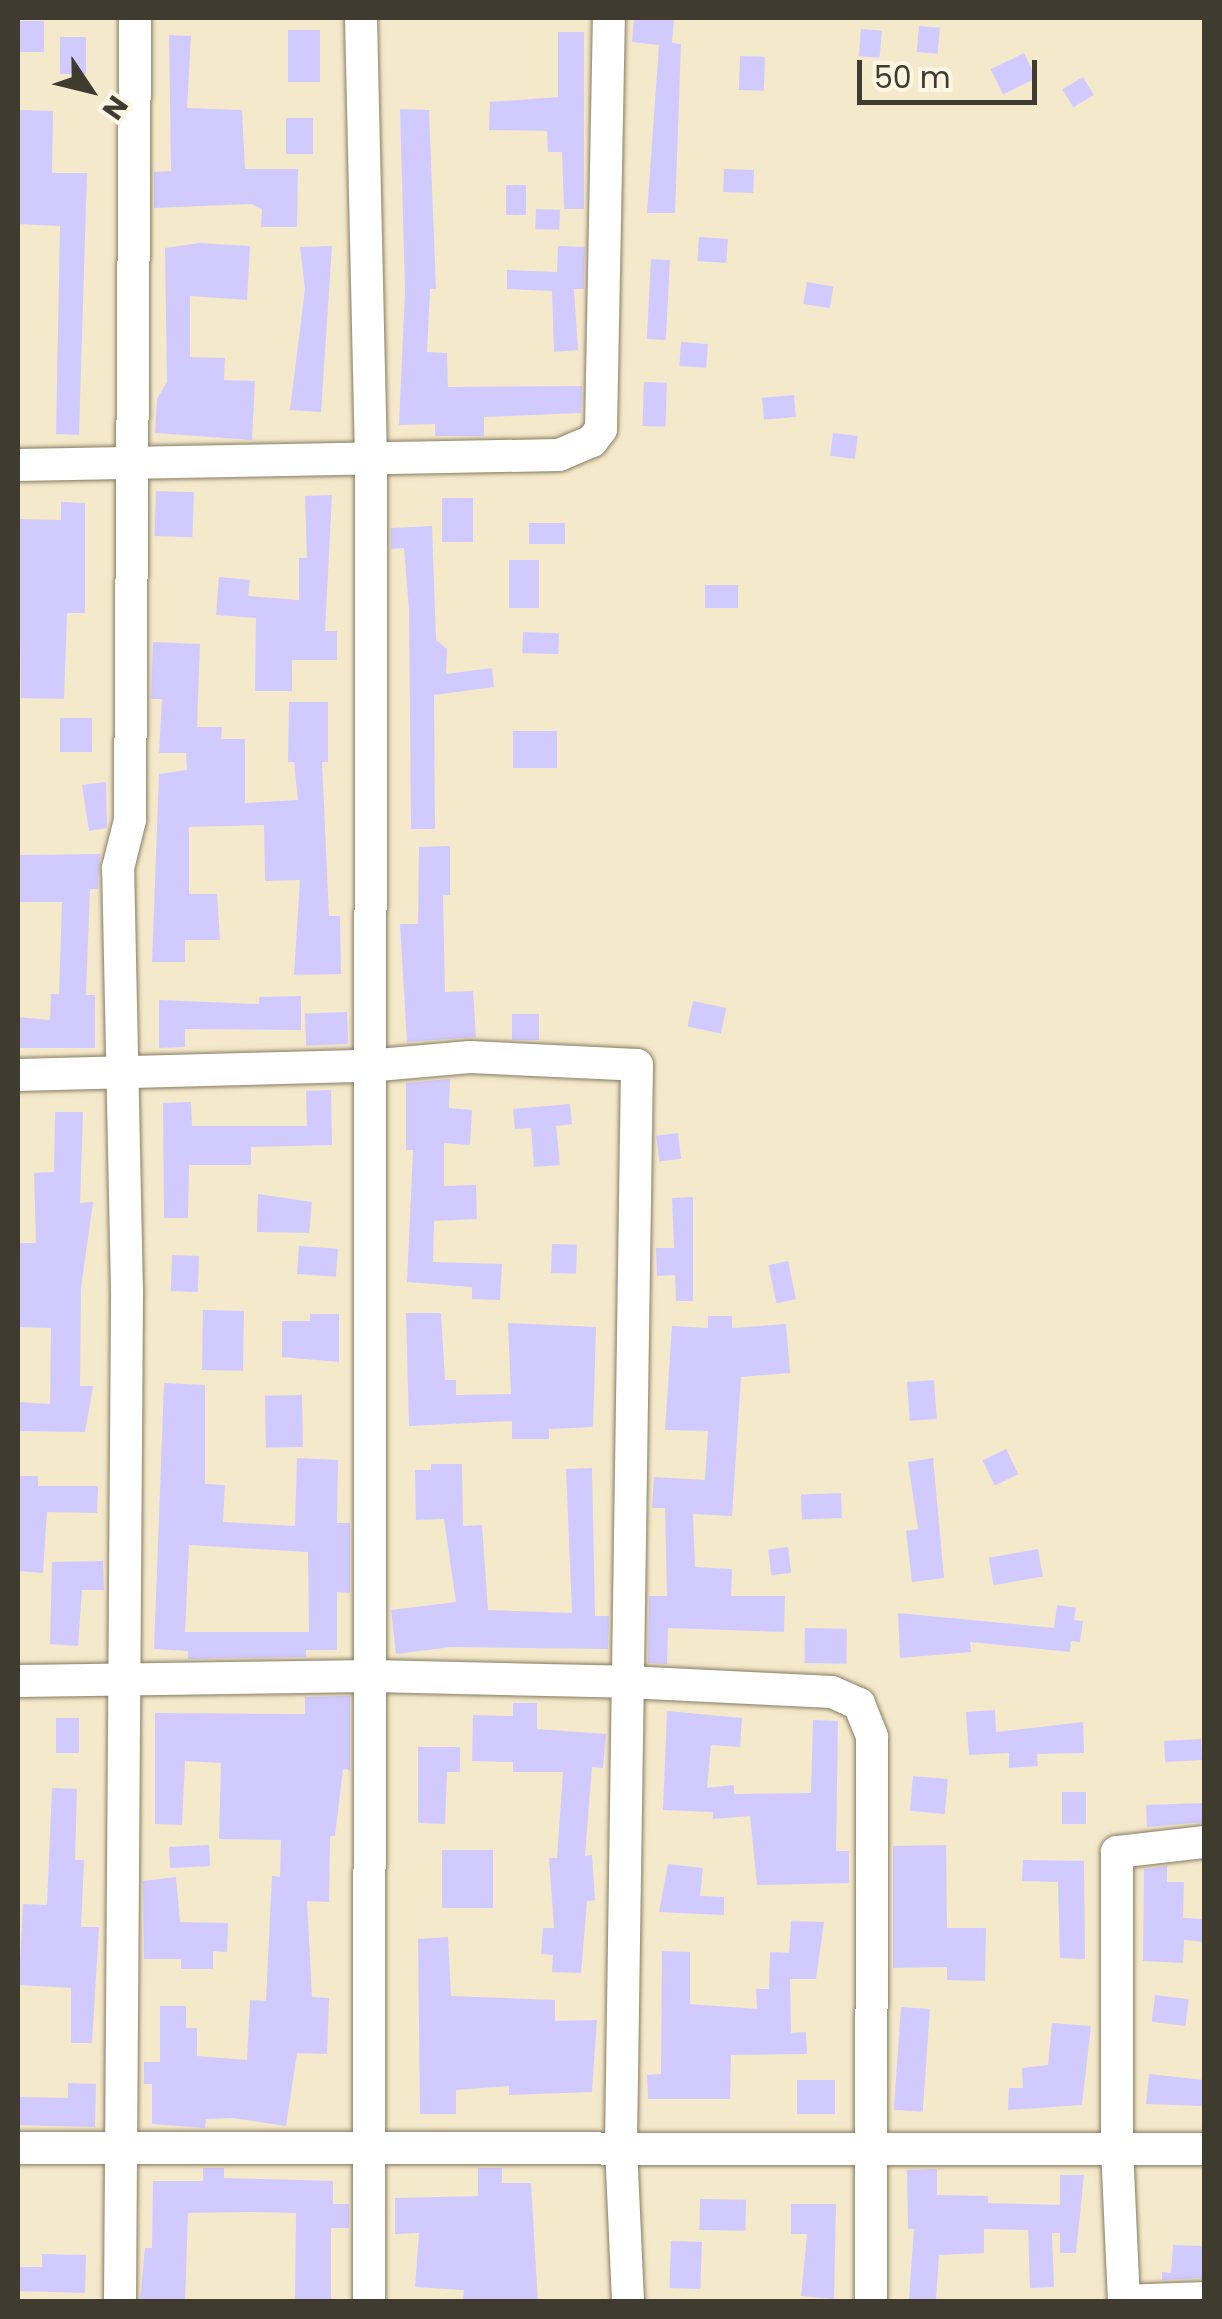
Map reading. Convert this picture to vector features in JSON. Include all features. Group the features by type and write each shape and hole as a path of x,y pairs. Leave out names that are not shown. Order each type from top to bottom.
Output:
{"street":[{"path":"120,2302 127,1292 121,1075 126,1012 118,868 130,820 128,464 137,376 135,18"},
{"path":"361,18 371,458 366,1066 372,1676 369,2302"},
{"path":"18,465 559,455 592,441 601,429 608,18"},
{"path":"18,1075 366,1066 470,1057 637,1065 621,2147 628,2302"},
{"path":"18,1681 372,1676 627,1682 832,1692 859,1704 872,1737 872,2302"},
{"path":"1204,1842 1117,1852 1117,2149 1124,2301 1204,2298"},
{"path":"18,2148 1204,2148"}],"building":[{"path":"634,18 674,18 672,43 681,44 675,213 647,213 659,45 632,42"},
{"path":"18,21 44,21 44,52 18,52"},
{"path":"919,26 940,28 938,54 917,52"},
{"path":"861,29 882,31 880,58 859,56"},
{"path":"288,30 320,30 320,82 288,82"},
{"path":"558,32 584,32 584,209 564,209 562,152 548,152 547,131 489,130 490,102 558,97"},
{"path":"169,35 191,36 187,108 242,110 245,169 298,169 297,227 261,227 262,209 251,204 154,208 154,172 171,171"},
{"path":"60,37 86,37 86,74 60,74"},
{"path":"1024,53 1036,78 1003,94 991,69"},
{"path":"740,56 765,57 764,91 739,90"},
{"path":"1083,77 1094,95 1073,107 1062,89"},
{"path":"400,109 429,110 436,289 430,289 427,352 447,353 448,387 582,386 581,413 484,417 484,436 435,436 435,424 399,425 405,290"},
{"path":"18,110 53,111 52,173 87,173 79,435 56,434 60,226 18,224"},
{"path":"286,118 313,118 313,154 286,154"},
{"path":"724,169 754,170 753,193 723,192"},
{"path":"506,185 526,185 526,215 506,215"},
{"path":"536,209 560,210 559,230 535,229"},
{"path":"699,237 728,239 726,263 697,261"},
{"path":"199,243 250,246 247,300 190,296 190,357 225,358 224,380 255,381 252,440 155,433 157,399 167,382 165,248"},
{"path":"332,246 321,412 290,410 305,289 300,247"},
{"path":"558,246 585,247 584,289 574,289 578,350 554,352 552,291 507,289 507,270 557,272"},
{"path":"651,259 670,260 666,340 647,339"},
{"path":"807,282 834,287 830,308 803,304"},
{"path":"681,342 708,344 706,368 679,366"},
{"path":"644,382 667,383 665,427 642,426"},
{"path":"794,395 796,417 764,420 762,398"},
{"path":"833,433 858,436 855,459 830,456"},
{"path":"156,491 194,492 192,537 154,536"},
{"path":"332,495 325,631 337,631 337,660 292,660 292,691 255,691 256,618 216,615 219,577 250,580 248,596 299,600 299,558 307,558 305,496"},
{"path":"442,498 473,498 473,542 442,542"},
{"path":"61,502 85,503 85,613 67,613 64,699 21,698 18,519 61,520"},
{"path":"529,523 565,523 565,544 529,544"},
{"path":"432,526 436,640 447,649 446,674 492,668 494,687 434,695 435,829 411,829 409,609 404,548 391,549 391,528"},
{"path":"509,560 539,560 539,608 509,608"},
{"path":"705,585 738,585 738,608 705,608"},
{"path":"523,632 559,633 558,654 522,653"},
{"path":"153,642 200,644 197,727 222,727 221,739 245,739 245,803 298,800 294,762 288,762 289,702 328,702 328,762 322,762 329,916 340,916 341,974 294,975 300,880 265,881 264,825 189,827 189,894 217,894 220,940 185,940 185,962 152,962 159,774 187,770 186,753 159,753 162,699 151,699"},
{"path":"60,718 92,718 92,752 60,752"},
{"path":"513,731 557,731 557,768 513,768"},
{"path":"106,782 107,828 89,831 82,785"},
{"path":"450,846 450,895 443,895 445,992 473,991 476,1037 407,1042 400,924 418,924 419,847"},
{"path":"100,854 98,889 90,889 86,995 95,995 95,1048 18,1048 18,1017 50,1020 51,994 59,994 62,902 18,902 18,855"},
{"path":"301,996 301,1030 185,1029 185,1047 159,1048 159,1000 259,1004 259,997"},
{"path":"693,1001 726,1008 721,1034 688,1026"},
{"path":"347,1012 348,1044 306,1045 305,1013"},
{"path":"512,1014 539,1014 539,1040 512,1040"},
{"path":"450,1079 449,1108 472,1110 470,1145 444,1143 444,1186 476,1185 477,1219 434,1221 433,1262 502,1264 500,1300 472,1299 472,1287 407,1282 413,1150 406,1150 406,1083"},
{"path":"331,1090 332,1145 251,1147 251,1165 189,1165 188,1218 164,1218 163,1103 191,1102 192,1126 307,1126 306,1091"},
{"path":"570,1104 572,1124 556,1126 560,1165 534,1167 531,1128 515,1129 513,1109"},
{"path":"55,1112 83,1112 80,1203 93,1202 81,1288 80,1386 93,1386 85,1432 18,1431 18,1402 50,1404 51,1328 18,1327 18,1243 36,1243 34,1173 54,1172"},
{"path":"678,1133 681,1159 659,1161 656,1136"},
{"path":"258,1194 312,1202 309,1233 257,1232"},
{"path":"693,1197 693,1301 676,1301 675,1275 657,1276 656,1248 674,1248 672,1198"},
{"path":"552,1244 577,1245 576,1274 551,1273"},
{"path":"299,1246 338,1249 336,1277 297,1274"},
{"path":"172,1255 199,1256 198,1292 171,1291"},
{"path":"788,1261 796,1299 777,1303 768,1265"},
{"path":"203,1310 244,1311 243,1371 202,1370"},
{"path":"406,1313 441,1313 445,1380 456,1380 456,1395 511,1394 508,1323 596,1327 593,1427 549,1429 549,1439 512,1439 512,1421 409,1426"},
{"path":"310,1314 339,1314 339,1362 282,1357 282,1321 310,1321"},
{"path":"708,1316 732,1316 732,1328 786,1324 790,1373 741,1377 732,1516 693,1514 695,1567 732,1569 731,1596 785,1596 784,1632 668,1628 667,1664 648,1663 649,1596 667,1596 665,1508 652,1508 654,1477 705,1480 708,1431 665,1430 672,1326 708,1328"},
{"path":"934,1380 937,1419 910,1421 907,1382"},
{"path":"164,1383 205,1385 205,1484 225,1485 223,1522 295,1526 297,1458 338,1460 337,1523 350,1523 350,1593 337,1592 337,1650 306,1650 306,1657 188,1659 188,1651 154,1649","holes":["189,1545 308,1552 309,1632 185,1632"]},
{"path":"302,1395 303,1447 266,1448 265,1396"},
{"path":"1006,1449 1018,1474 995,1486 983,1460"},
{"path":"933,1458 944,1578 912,1582 906,1531 918,1529 908,1462"},
{"path":"431,1464 462,1464 463,1526 482,1525 488,1610 572,1613 566,1469 592,1468 595,1616 609,1616 608,1649 451,1647 396,1654 391,1610 456,1602 444,1519 416,1520 415,1470 431,1470"},
{"path":"18,1476 38,1476 38,1486 98,1486 97,1513 47,1512 43,1573 18,1571"},
{"path":"841,1493 842,1518 802,1519 801,1494"},
{"path":"788,1547 791,1573 771,1575 768,1549"},
{"path":"1038,1549 1043,1577 994,1585 989,1558"},
{"path":"103,1561 104,1590 82,1590 78,1646 50,1644 52,1562"},
{"path":"1057,1605 1076,1608 1074,1620 1083,1621 1080,1642 1071,1641 1070,1652 970,1642 971,1652 900,1658 898,1613 1054,1628"},
{"path":"805,1628 847,1629 846,1664 804,1663"},
{"path":"350,1696 350,1770 343,1769 335,1836 330,1836 329,1902 307,1901 312,1997 329,1998 327,2054 297,2053 286,2126 233,2118 206,2119 205,2128 152,2124 152,2084 144,2084 144,2062 160,2062 160,2006 186,2006 186,2028 197,2028 197,2056 247,2060 250,2000 266,2001 272,1876 280,1877 281,1840 219,1839 221,1763 185,1761 182,1825 155,1824 155,1713 305,1714 305,1697"},
{"path":"513,1703 537,1703 537,1729 606,1734 603,1768 592,1767 585,1856 592,1855 595,1900 587,1901 581,1973 552,1972 553,1955 541,1954 543,1928 554,1928 549,1858 557,1858 563,1772 513,1772 513,1762 472,1761 473,1715 513,1716"},
{"path":"995,1710 996,1732 1083,1722 1084,1753 1037,1754 1038,1766 1009,1768 1009,1753 969,1755 966,1712"},
{"path":"667,1711 742,1718 740,1747 711,1745 707,1788 734,1785 734,1794 811,1793 813,1720 838,1721 836,1851 849,1851 849,1883 757,1885 750,1816 713,1819 713,1812 663,1810"},
{"path":"56,1718 79,1718 79,1753 56,1753"},
{"path":"1201,1739 1202,1760 1165,1762 1164,1741"},
{"path":"418,1747 460,1747 460,1772 447,1772 445,1824 418,1823"},
{"path":"913,1776 948,1779 945,1814 910,1811"},
{"path":"52,1788 77,1789 75,1860 84,1860 81,1927 99,1927 92,2043 71,2043 71,1988 19,1985 23,1904 47,1905"},
{"path":"1062,1792 1086,1792 1086,1824 1062,1824"},
{"path":"1204,1803 1204,1822 1147,1827 1146,1805"},
{"path":"209,1845 210,1866 170,1868 169,1847"},
{"path":"946,1845 947,1928 986,1928 985,1981 947,1980 947,1967 893,1968 893,1846"},
{"path":"442,1850 493,1850 493,1908 442,1908"},
{"path":"1023,1860 1084,1861 1085,1959 1060,1958 1058,1882 1022,1881"},
{"path":"668,1864 703,1868 700,1896 724,1897 724,1915 659,1912"},
{"path":"1167,1866 1167,1882 1184,1882 1183,1918 1204,1919 1204,1942 1184,1940 1183,1963 1143,1961 1144,1869"},
{"path":"176,1877 180,1922 228,1923 227,1952 213,1951 213,1969 181,1969 181,1959 144,1959 143,1881"},
{"path":"791,1921 824,1922 816,1979 790,1979 791,2033 806,2032 807,2054 731,2055 730,2099 648,2099 647,2075 661,2074 662,1951 690,1952 690,2004 757,2009 756,1989 769,1989 770,1952 789,1953"},
{"path":"448,1937 451,1996 555,2000 555,2021 597,2020 592,2092 509,2095 509,2086 456,2090 456,2114 420,2114 418,1939"},
{"path":"1155,1995 1189,1999 1185,2026 1152,2022"},
{"path":"901,2007 930,2009 923,2112 894,2110"},
{"path":"1052,2023 1091,2026 1082,2105 1008,2110 1009,2088 1023,2088 1022,2068 1048,2065"},
{"path":"1149,2074 1204,2080 1204,2106 1146,2104"},
{"path":"797,2080 835,2080 835,2114 797,2114"},
{"path":"68,2083 96,2084 95,2127 18,2125 18,2097 68,2098"},
{"path":"203,2168 224,2168 224,2178 333,2181 333,2204 349,2204 349,2228 331,2228 331,2302 295,2302 296,2213 251,2212 188,2213 185,2302 140,2302 145,2248 152,2248 153,2181 203,2181"},
{"path":"478,2168 502,2168 502,2183 531,2183 538,2302 463,2302 464,2290 415,2287 419,2233 395,2234 395,2198 478,2196"},
{"path":"937,2169 937,2195 988,2196 988,2203 1060,2205 1060,2175 1084,2175 1076,2253 1060,2253 1060,2233 1052,2233 1054,2287 1030,2288 1028,2230 984,2229 984,2253 939,2255 936,2300 909,2299 914,2229 908,2229 907,2170"},
{"path":"700,2199 746,2200 745,2231 699,2230"},
{"path":"791,2204 836,2204 834,2299 801,2296 807,2234 791,2234"},
{"path":"671,2241 702,2242 700,2289 669,2288"},
{"path":"1173,2245 1204,2246 1203,2278 1162,2280 1162,2272 1171,2273"},
{"path":"42,2254 86,2255 85,2293 18,2291 18,2267 42,2267"}]}
